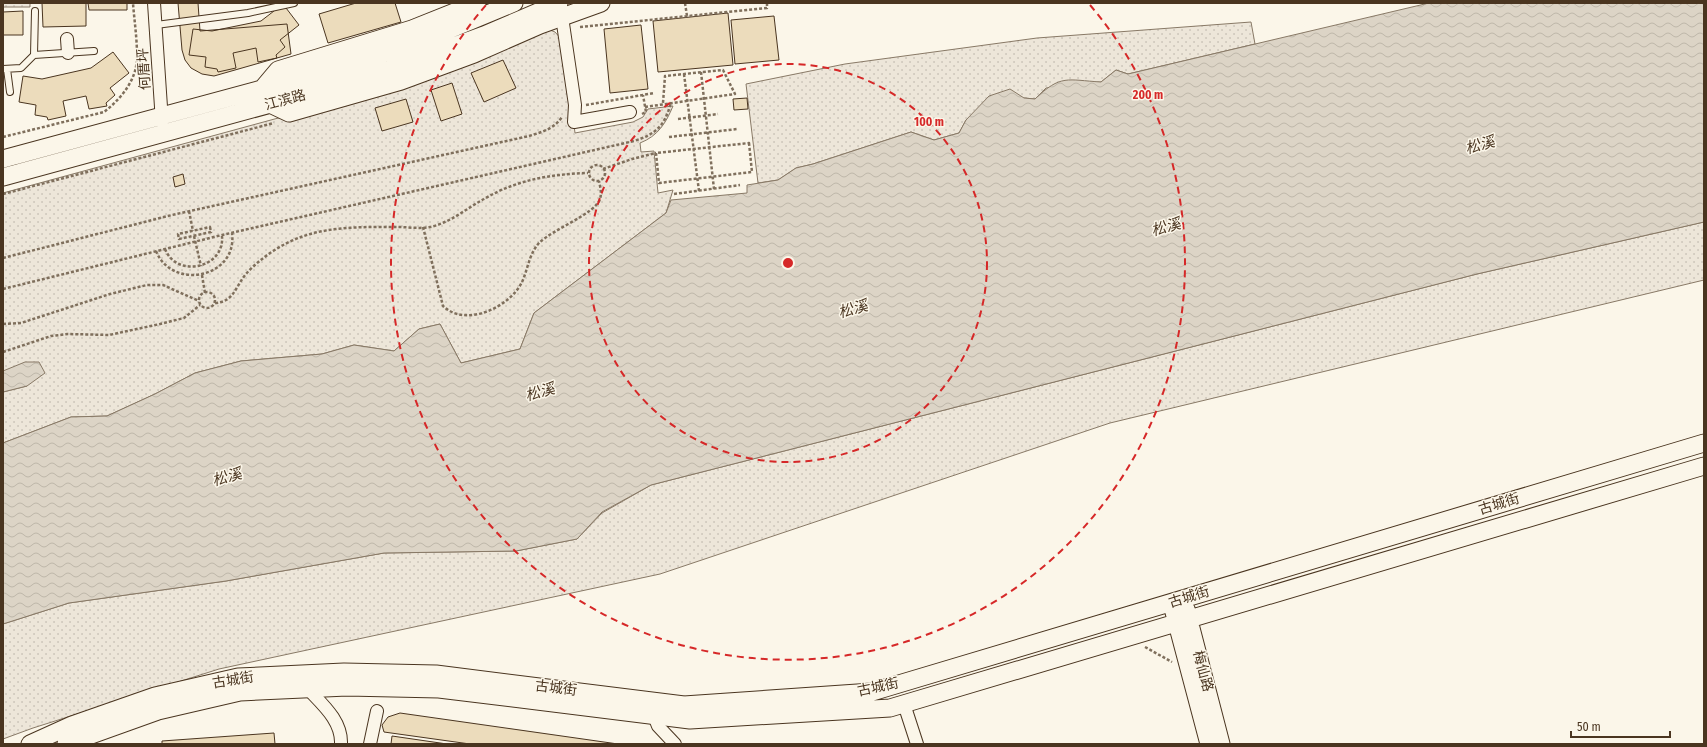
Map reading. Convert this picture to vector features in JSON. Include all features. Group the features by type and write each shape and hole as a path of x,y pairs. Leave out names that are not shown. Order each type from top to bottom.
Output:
{"main road":[{"path":"262,89 278,70 412,29 477,3"},
{"name":"江滨路","path":"3,159 339,68 415,44 514,3"},
{"name":"江滨路","path":"3,177 389,70 561,10 601,3"},
{"name":"古城街","path":"30,744 72,725 155,696 238,677 344,672 436,674 684,705 872,692 1704,443"},
{"name":"古城街","path":"66,744 158,711 240,692 347,687 439,689 690,720 890,708 1704,466"},
{"name":"梅仙路","path":"1178,600 1209,744"},
{"name":"梅仙路","path":"1183,621 1222,744"}],"street":[{"name":"何厝坪","path":"154,3 163,133"},
{"path":"561,10 575,105 574,122 630,112"},
{"path":"67,39 68,53"},
{"path":"308,689 330,713 340,730 341,744"},
{"path":"904,704 917,744"},
{"path":"370,744 377,711"},
{"path":"654,716 658,726 675,744"}],"lane":[{"path":"156,25 264,6 294,3"},
{"path":"10,92 5,69 22,68 34,55 35,11"},
{"path":"34,55 94,51"}],"path":[{"path":"3,137 104,112 116,103 129,86 136,70 134,3"},
{"path":"685,3 687,16"},
{"path":"575,28 767,8 767,3"},
{"path":"645,107 663,103 735,94 724,70 666,76 663,103"},
{"path":"701,72 714,189"},
{"path":"684,74 698,190"},
{"path":"583,98 584,105 654,93"},
{"path":"643,95 644,100"},
{"path":"3,289 222,235 634,141 652,135 662,124 671,102"},
{"path":"3,258 189,211 529,136 545,131 557,124 564,113"},
{"path":"678,118 718,114"},
{"path":"3,194 277,122"},
{"path":"669,137 737,129"},
{"path":"603,169 656,153 749,143 752,172 660,183 656,153"},
{"path":"595,165 599,165 603,169 604,177 599,180 591,179 588,174 590,168 595,165"},
{"path":"200,305 208,308 215,303 222,303 232,297 245,275 256,265 286,244 301,237 338,230 430,227 454,217 483,199 507,187 541,177 588,174"},
{"path":"424,227 443,306 458,316 469,317 481,314 498,306 522,283 532,253 540,243 557,229 586,214 596,206 601,192 599,180"},
{"path":"674,194 740,185"},
{"path":"189,211 193,231"},
{"path":"210,227 211,232 179,239 178,234 193,231 210,227"},
{"path":"156,251 161,261 175,272 184,275 202,275 218,267 224,261 232,245 232,233"},
{"path":"166,249 171,258 177,263 192,267 201,266 213,259 218,253 221,246 222,235"},
{"path":"194,236 201,266"},
{"path":"202,275 205,293"},
{"path":"3,324 21,323 110,294 147,285 163,285 199,301"},
{"path":"200,305 200,296 205,293 213,294 215,303"},
{"path":"3,352 51,336 68,334 109,335 160,324 184,318 200,305"}],"shaded area":[{"path":"3,3 30,3 30,7 3,7"},
{"path":"1251,22 1255,44 1128,74 1116,70 1101,82 1046,88 1035,99 1024,98 966,120 959,133 934,140 911,132 813,164 796,168 778,180 758,183 746,84 845,64 1037,38"},
{"path":"545,28 555,32 563,41 575,133 633,122 643,117 648,109 673,106 657,133 640,143 641,152 654,151 658,193 673,190 666,213 534,313 520,349 461,363 440,324 419,329 394,351 354,345 322,354 241,361 195,373 155,394 107,416 71,417 3,443 3,392 27,386 3,371 3,193 370,93"},
{"path":"1704,222 1704,280 1110,423 660,574 219,669 33,728 3,739 3,624 69,603 226,581 384,553 516,551 577,539 602,513 651,485 1477,274"}],"water":[{"name":"松溪","path":"1429,3 1704,3 1704,222 1477,274 651,485 602,512 577,539 516,551 384,553 226,581 69,603 3,624 3,443 71,417 107,416 155,394 195,373 241,361 322,354 354,345 394,351 419,329 440,324 461,363 520,349 534,313 666,213 671,200 747,193 747,185 778,180 796,168 813,164 911,132 934,140 959,133 966,120 989,96 1010,89 1024,98 1035,99 1058,82 1065,80 1101,82 1116,70 1128,74"},
{"path":"25,362 39,362 45,373 27,386 3,392 3,371"}],"building":[{"path":"42,3 86,3 86,26 43,27"},
{"path":"88,3 127,3 127,10 89,10"},
{"path":"178,3 198,3 200,31 287,24 291,54 214,76 202,74 191,68 185,60 182,50"},
{"path":"356,3 395,3 401,22 328,43 319,14"},
{"path":"283,4 299,25 280,40 285,47 276,55 277,58 258,62 256,48 233,53 236,68 218,72 217,69 205,67 206,57 189,55 193,29 212,31 261,21"},
{"path":"23,11 23,35 3,35 3,12"},
{"path":"728,13 733,65 658,72 653,21"},
{"path":"774,16 779,60 735,64 731,20"},
{"path":"641,25 648,89 610,93 604,29"},
{"path":"113,52 129,73 110,88 115,95 106,103 107,106 89,109 86,96 63,101 66,116 48,120 47,117 35,115 36,105 19,102 23,76 42,79 91,68"},
{"path":"503,60 516,88 484,102 471,73"},
{"path":"452,83 462,114 441,121 431,90"},
{"path":"747,98 748,109 734,110 733,99"},
{"path":"406,99 413,122 382,131 375,108"},
{"path":"183,174 185,184 175,187 173,177"},
{"path":"400,713 618,744 470,744 384,732 382,725 388,717"},
{"path":"274,733 275,744 162,744 162,741"},
{"path":"392,736 447,744 391,744"}]}
